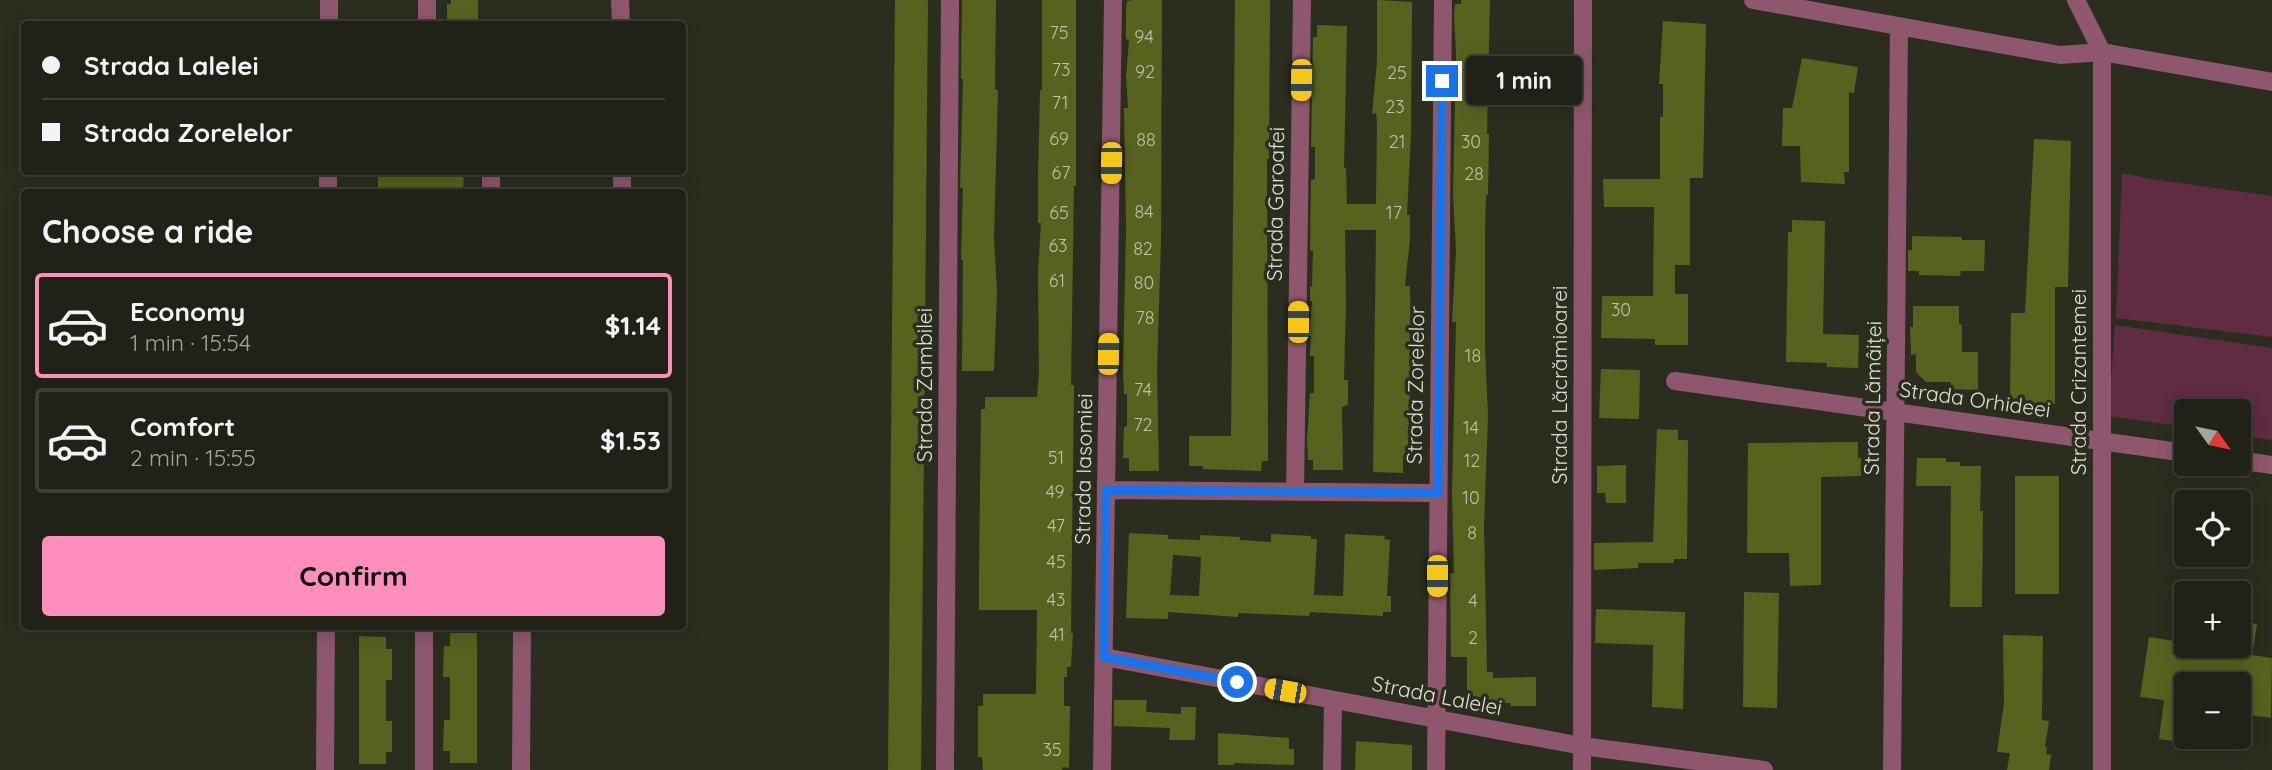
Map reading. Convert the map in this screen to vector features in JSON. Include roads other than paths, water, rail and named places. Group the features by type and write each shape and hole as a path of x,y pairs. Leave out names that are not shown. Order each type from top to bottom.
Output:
{"street":[{"path":"329,21 330,0"},
{"path":"427,0 427,21"},
{"path":"620,0 621,21"},
{"name":"Strada Zambilei","path":"945,770 950,0"},
{"name":"Strada Iasomiei","path":"1102,770 1113,0"},
{"name":"Strada Garoafei","path":"1296,492 1301,0"},
{"name":"Strada Zorelelor","path":"1436,770 1443,0"},
{"name":"Strada Lăcrămioarei","path":"1582,770 1583,0"},
{"path":"1753,0 2060,55 2102,52 2272,82"},
{"name":"Strada Crizantemei","path":"2076,0 2102,52 2102,770"},
{"name":"Strada Lămâiței","path":"1892,770 1899,26"},
{"name":"Strada Orhideei","path":"1675,381 2174,451"},
{"path":"2251,462 2272,465"},
{"path":"1106,490 1438,493"},
{"path":"325,770 326,630"},
{"path":"424,630 424,770"},
{"path":"521,770 522,630"},
{"name":"Strada Lalelei","path":"1104,657 1582,746 1764,770"},
{"path":"1332,770 1333,700"}]}
